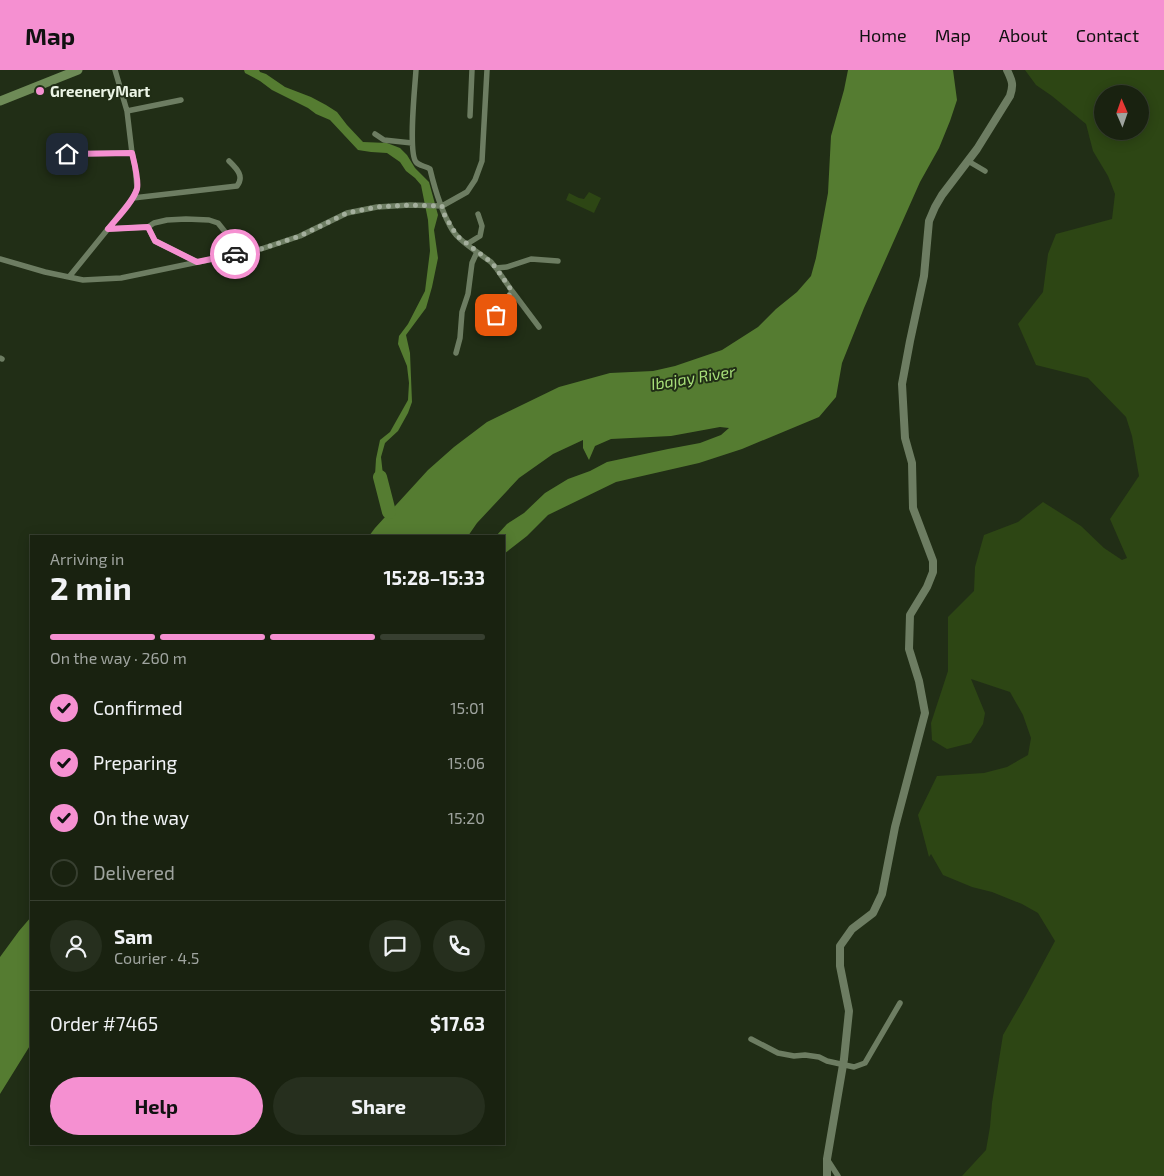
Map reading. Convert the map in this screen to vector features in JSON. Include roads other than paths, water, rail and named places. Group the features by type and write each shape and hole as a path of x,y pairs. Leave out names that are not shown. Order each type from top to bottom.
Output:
{"main road":[{"path":"0,101 78,70"}],"street":[{"path":"69,277 133,198 138,188 127,111 115,70"},
{"path":"416,70 412,142 415,162 430,169 442,206 454,232 491,262 539,327"},
{"path":"470,116 472,70"},
{"path":"0,259 83,280 121,278 261,249 300,236 347,213 377,207 442,206 466,192 476,180 482,161 487,70"},
{"path":"827,1176 827,1159 843,1065 849,1011 840,966 840,946 852,929 873,913 882,894 895,827 925,713 909,649 910,615 927,587 933,572 933,561 914,508 912,464 905,438 902,384 924,276 928,221 934,207 977,149 1010,96 1012,81 1007,70"},
{"path":"127,111 181,100"},
{"path":"375,134 384,140 412,142"},
{"path":"67,154 132,153"},
{"path":"133,198 237,186 240,184 241,179 239,172 229,161"},
{"path":"968,161 985,171"},
{"path":"467,244 480,236 482,226 478,214"},
{"path":"108,229 148,227 154,223 167,220 209,220 218,223 242,253"},
{"path":"148,227 155,241 197,262"},
{"path":"456,353 472,263 477,252"},
{"path":"496,268 531,260 558,261"},
{"path":"496,315 512,291"},
{"path":"751,1039 778,1053 819,1057 827,1061 854,1067 865,1063 900,1003"},
{"path":"827,1159 838,1176"}],"water":[{"path":"244,70 259,70 285,87 326,105 337,112 363,142 387,143 400,148 415,168 429,182 438,215 434,230 438,258 426,308 406,335 410,353 412,402 398,431 385,443 381,457 385,493 383,495 375,475 380,440 390,432 408,400 407,366 398,344 399,336 408,324 425,291 430,251 428,220 421,185 406,171 400,162 387,153 358,150 330,120 272,90 245,73"},
{"name":"Ibajay River","path":"848,70 953,70 957,100 939,148 920,182 864,308 842,363 836,397 819,417 742,449 699,463 616,482 548,515 527,536 505,553 505,535 497,535 507,524 524,513 545,493 568,479 607,462 700,443 721,435 729,428 720,427 671,436 611,439 595,446 589,460 583,448 583,440 553,454 519,478 477,523 469,535 370,535 428,470 487,422 559,387 610,373 653,371 675,366 722,350 758,327 797,292 811,276 816,258 828,193 831,136"},
{"path":"30,918 30,1046 0,1094 0,957"}],"waterway":[{"path":"380,477 389,512"}],"place":[{"name":"GreeneryMart","path":"40,91"}]}
